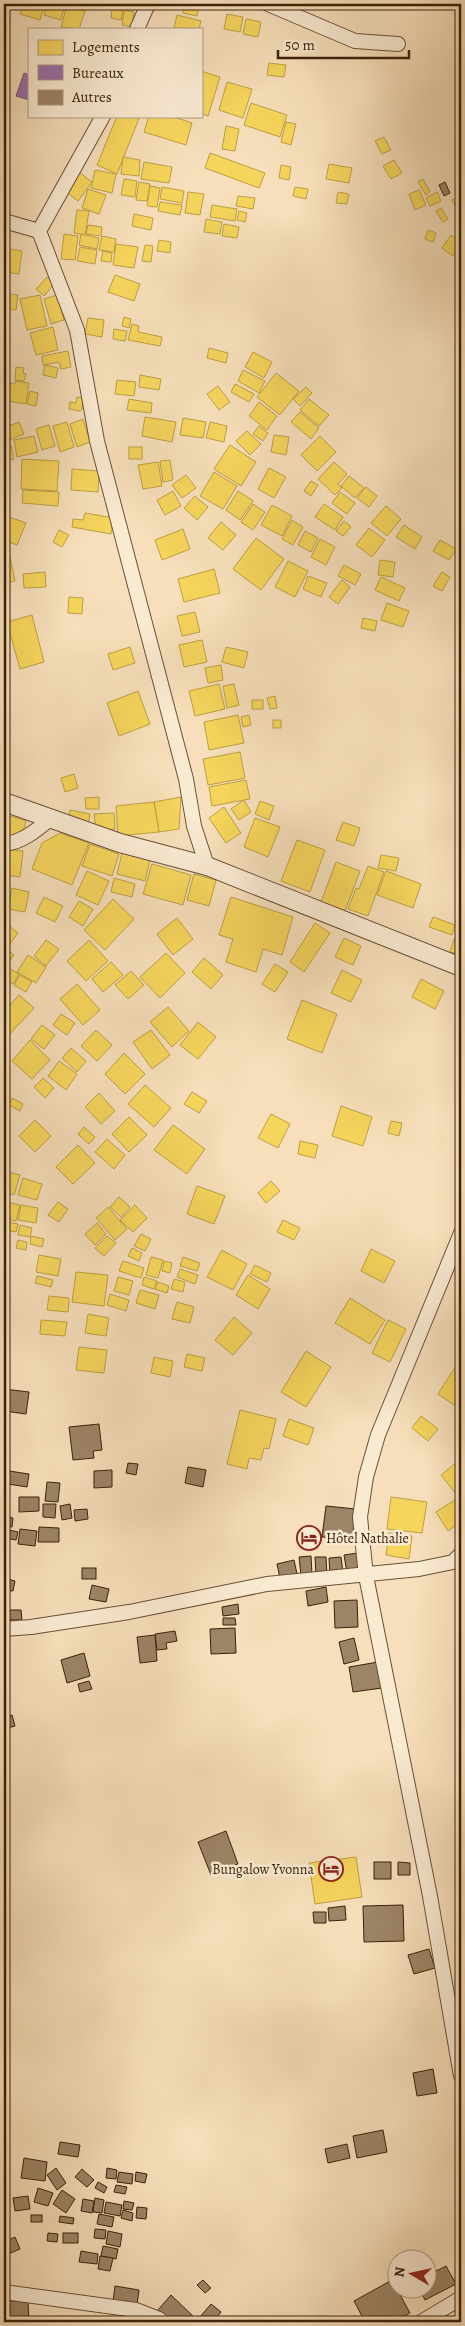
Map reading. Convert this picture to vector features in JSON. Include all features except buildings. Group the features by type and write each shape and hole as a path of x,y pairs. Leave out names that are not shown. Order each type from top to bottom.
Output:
{"street":[{"path":"137,28 148,4"},
{"path":"268,4 355,41 398,44"},
{"path":"39,231 102,118"},
{"path":"4,221 39,231"},
{"path":"39,231 77,330 97,441 186,779 194,826 207,866"},
{"path":"4,802 120,843 207,866 461,968"},
{"path":"4,844 12,844 24,838 50,819"},
{"path":"461,1233 378,1435 366,1477 360,1517 366,1576 430,1896 461,2076"},
{"path":"4,1629 31,1627 129,1612 267,1584 366,1576 419,1569 453,1562 461,1554"},
{"path":"4,2292 136,2310 162,2322"},
{"path":"421,2322 461,2298"}],"place":[{"name":"Hôtel Nathalie","path":"309,1538"},
{"name":"Bungalow Yvonna","path":"331,1869"}]}
